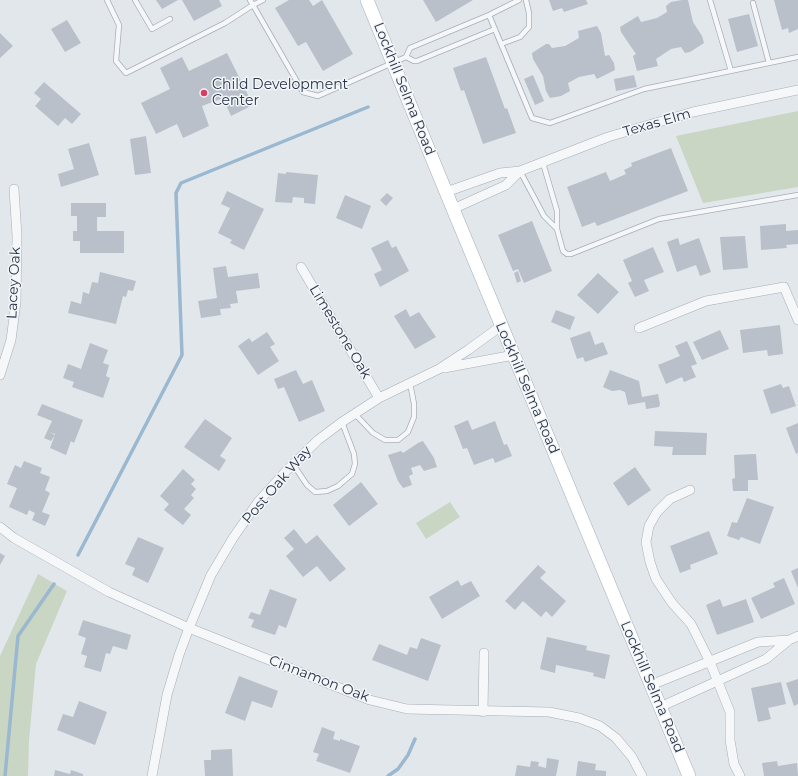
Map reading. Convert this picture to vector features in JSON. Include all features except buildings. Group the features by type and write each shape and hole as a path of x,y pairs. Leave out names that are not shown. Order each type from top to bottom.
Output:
{"main road":[{"name":"Lockhill Selma Road","path":"367,0 452,209 690,776"}],"street":[{"name":"Texas Elm","path":"446,192 500,173 520,171 608,137 686,114 798,90"},
{"name":"Texas Elm","path":"452,209 506,185 520,171"},
{"name":"Lacey Oak","path":"0,375 11,340 16,302 14,190"},
{"name":"Limestone Oak","path":"301,267 379,398"},
{"path":"639,328 706,301 784,287 798,320"},
{"name":"Post Oak Way","path":"152,776 167,695 189,628 211,575 232,538 258,502 293,464 318,440 342,422 379,398 438,369 468,350 501,326"},
{"name":"Post Oak Way","path":"438,369 514,355"},
{"path":"690,490 670,499 657,512 649,526 646,542 650,562 656,579 672,602 691,624 718,681 730,712 730,740 734,764 740,776"},
{"name":"Cinnamon Oak","path":"0,528 14,538 109,592 189,628 370,700 407,710 548,712 579,718 600,726 616,738 632,757 642,776"},
{"path":"660,707 766,658 789,640 798,636"},
{"path":"651,685 758,642 789,640"},
{"path":"483,712 484,653"}],"lane":[{"path":"107,0 119,25 116,61 126,74 224,23 263,0"},
{"path":"135,0 152,29 170,19"},
{"path":"250,0 303,92 318,96 406,57 410,48 489,15 519,0"},
{"path":"501,44 520,37 529,26 529,13 526,0"},
{"path":"710,0 731,71"},
{"path":"753,3 769,63"},
{"path":"489,15 532,118 550,123 644,89 798,57"},
{"path":"406,57 417,61 495,29"},
{"path":"543,163 557,211 557,229 564,251 567,254 571,254 658,219 798,195"},
{"path":"520,171 544,216 557,229"},
{"path":"354,414 373,433 385,440 398,440 408,432 414,418 414,404 410,382"},
{"path":"293,464 307,485 315,492 327,491 338,486 352,474 355,464 354,454 342,422"}],"green space":[{"path":"798,111 798,187 703,203 676,136"},
{"path":"450,502 460,517 426,539 416,523"},
{"path":"38,574 67,591 36,664 29,741 28,776 0,776 0,656"}],"waterway":[{"path":"78,555 182,355 176,193 181,183 368,107"},
{"path":"5,776 18,636 54,584"},
{"path":"388,776 398,769 408,755 415,739"}],"place":[{"name":"Child Development Center","path":"204,93"}]}
